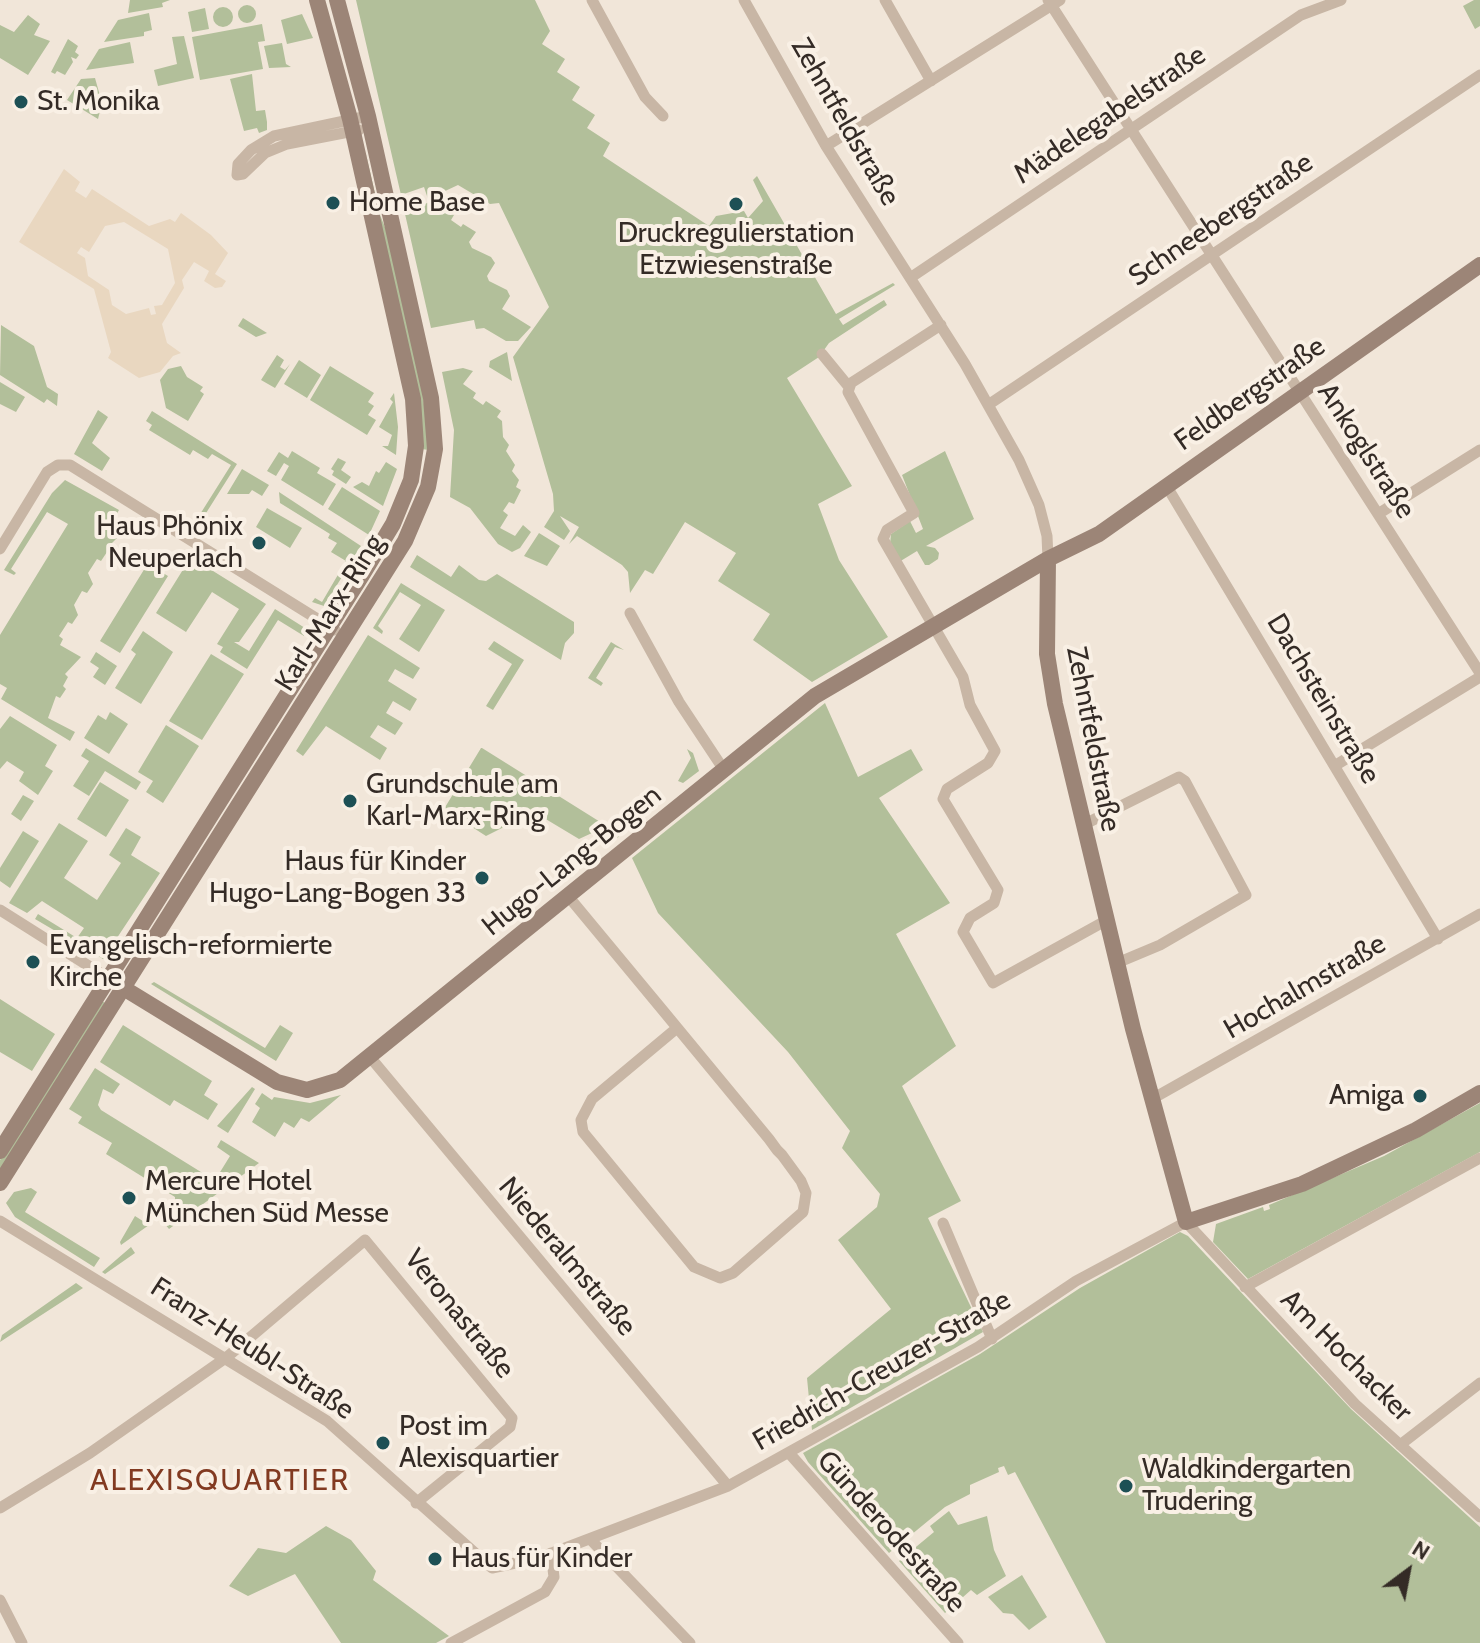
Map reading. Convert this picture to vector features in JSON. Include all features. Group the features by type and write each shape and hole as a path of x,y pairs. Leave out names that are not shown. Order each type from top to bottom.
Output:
{"street":[{"name":"Karl-Marx-Ring","path":"0,1151 331,627 393,524 411,480 416,446 413,399 351,125 317,0"},
{"name":"Karl-Marx-Ring","path":"0,1183 346,637 417,518 428,487 435,449 431,398 369,122 337,0"},
{"path":"592,0 645,97 663,116"},
{"name":"Zehntfeldstraße","path":"744,0 826,146 941,325 1036,495 1047,536 1048,666 1117,963 1186,1222"},
{"path":"885,0 931,81"},
{"name":"Mädelegabelstraße","path":"910,278 1301,15 1341,0"},
{"path":"826,146 1053,2"},
{"name":"Ankoglstraße","path":"1053,2 1131,130 1480,675"},
{"name":"Schneebergstraße","path":"988,405 1480,75"},
{"path":"351,125 265,153 243,174 237,175 238,164 263,141 351,125 369,122"},
{"name":"Feldbergstraße","path":"1048,559 1089,540 1480,265"},
{"path":"849,387 941,325"},
{"path":"822,354 849,387 914,513 887,530 883,539 963,677 970,705 995,751 988,763 947,789 943,799 998,890 994,903 970,918 963,927 993,983 1107,920"},
{"path":"1378,514 1480,450"},
{"path":"0,549 47,472 58,465 70,465 346,637"},
{"name":"Dachsteinstraße","path":"1166,485 1438,939"},
{"name":"Hugo-Lang-Bogen","path":"125,989 270,1079 297,1088 331,1085 370,1057 815,696 1048,559"},
{"path":"630,613 690,720 724,770"},
{"path":"1336,765 1480,675"},
{"path":"1083,825 1179,777 1185,781 1246,895 1163,943 1117,963"},
{"path":"568,896 782,1155 806,1193 806,1204 797,1218 733,1273 720,1278 694,1267 583,1132 581,1120 592,1099 677,1028"},
{"path":"0,910 125,989"},
{"name":"Hochalmstraße","path":"1152,1099 1480,914"},
{"name":"Niederalmstraße","path":"370,1057 728,1486"},
{"path":"1186,1222 1302,1184 1416,1130 1480,1093"},
{"path":"1245,1287 1480,1158"},
{"name":"Franz-Heubl-Straße","path":"0,1221 75,1270 95,1277 327,1421 492,1568 590,1539"},
{"name":"Friedrich-Creuzer-Straße","path":"590,1539 728,1486 992,1339 1076,1281 1186,1222"},
{"name":"Am Hochacker","path":"1186,1222 1355,1404 1480,1517"},
{"path":"943,1223 992,1339"},
{"name":"Veronastraße","path":"227,1357 365,1240 512,1418 512,1423 416,1503"},
{"path":"0,1508 90,1453 227,1357"},
{"path":"1400,1445 1480,1383"},
{"name":"Günderodestraße","path":"789,1453 958,1643"},
{"path":"590,1539 690,1643"},
{"path":"451,1643 545,1592 554,1577 551,1553"},
{"path":"0,1600 22,1643"}],"green space":[{"path":"130,0 170,0 162,3 163,7 128,13"},
{"path":"356,0 535,0 550,31 542,44 565,59 557,72 580,87 572,100 595,115 587,128 610,143 603,156 709,226 716,216 744,211 748,218 763,201 753,180 757,176 836,314 893,283 895,285 839,319 843,325 884,300 887,305 829,343 819,357 787,378 852,486 818,504 839,560 888,637 812,682 753,640 770,614 718,581 736,553 685,522 653,574 645,570 630,593 628,572 622,565 577,536 569,544 579,527 560,516 570,531 564,540 544,527 554,511 553,494 513,357 549,307 499,203 490,204 458,185 428,199 424,187 401,195"},
{"path":"1480,0 1480,26 1475,29 1463,6"},
{"path":"243,5 251,5 256,14 254,21 243,23 238,18 238,10"},
{"path":"223,7 230,10 233,17 230,24 223,27 216,24 213,17 216,10"},
{"path":"205,8 209,29 192,32 188,12"},
{"path":"149,13 152,30 144,32 144,36 104,42 118,20"},
{"path":"302,14 313,38 287,44 281,20"},
{"path":"28,15 40,24 34,35 50,41 28,75 0,58 0,25 14,32"},
{"path":"262,24 265,41 258,42 263,69 200,80 192,37"},
{"path":"184,36 194,78 158,86 154,70 177,64 172,37"},
{"path":"68,39 78,46 75,52 79,55 76,59 71,57 73,62 65,75 57,71 55,74 51,72"},
{"path":"130,42 134,63 86,70 99,49"},
{"path":"282,43 286,64 291,67 269,68 264,46"},
{"path":"252,74 256,111 265,110 267,122 267,130 259,133 257,128 244,131 230,79"},
{"path":"95,78 102,103 98,119 67,100 81,79"},
{"path":"365,150 380,215 389,237 421,377 429,450 421,449"},
{"path":"429,202 454,215 451,220 461,227 463,224 476,232 469,242 472,248 491,257 495,263 487,276 489,281 507,290 510,296 502,309 531,327 518,341 506,341 484,328 476,329 474,320 431,328 405,214"},
{"path":"243,318 267,333 256,337 238,326"},
{"path":"1,325 34,346 47,387 58,394 57,406 47,399 44,403 0,375"},
{"path":"507,352 512,381 489,367 490,361"},
{"path":"277,355 284,360 280,367 285,370 290,364 275,388 261,380"},
{"path":"299,360 321,375 307,398 284,384"},
{"path":"181,366 187,377 203,387 200,391 204,394 188,421 166,408 160,380 168,369"},
{"path":"330,366 374,393 368,402 374,406 368,415 376,420 367,435 310,400"},
{"path":"463,368 473,371 463,384 476,393 473,398 483,405 486,401 501,411 497,417 502,421 503,437 509,445 506,451 515,465 512,471 519,480 516,487 521,490 514,504 509,502 503,511 508,515 500,528 515,536 523,525 531,532 520,548 512,552 498,544 470,508 450,497 454,430 442,372"},
{"path":"0,382 25,397 16,412 0,404"},
{"path":"394,393 398,427 396,455 382,446 388,446 392,435 379,427 393,402 390,399"},
{"path":"98,410 108,417 92,443 110,458 102,471 74,454"},
{"path":"152,411 237,464 196,529 192,527 231,465 212,454 208,459 193,450 190,455 149,430 152,425 146,421"},
{"path":"292,451 320,468 317,473 336,484 323,506 281,480 289,466 284,463 276,476 267,471 279,452 288,458"},
{"path":"945,451 974,519 926,546 935,548 939,553 938,559 929,565 925,565 917,551 899,562 890,544 891,534 910,521 916,533 923,529 902,475"},
{"path":"338,458 346,462 341,470 351,477 346,484 332,475 334,471 331,469"},
{"path":"386,462 397,469 383,506 353,487 362,482 369,486 376,471 379,473"},
{"path":"242,469 269,485 262,496 252,490 249,494 227,494"},
{"path":"65,480 119,510 115,517 130,525 112,543 116,546 111,555 107,552 101,561 97,559 88,573 93,584 87,593 82,591 74,605 78,615 72,624 68,622 59,636 63,639 60,645 81,657 65,674 68,677 63,686 66,689 60,698 56,696 48,718 75,732 70,741 1,699 7,688 0,684 0,635 68,524 47,512 11,569 16,573 14,575 4,570 52,493"},
{"path":"342,487 380,511 369,535 328,509"},
{"path":"279,492 361,546 324,606 312,602 315,598 322,602 346,561 331,552 337,543 328,538 330,534 280,503"},
{"path":"267,508 302,528 290,548 256,527"},
{"path":"539,533 560,546 547,566 524,556"},
{"path":"417,555 451,577 459,565 479,580 486,581 497,574 574,622 574,633 565,643 561,660 410,567"},
{"path":"197,561 266,604 239,642 234,642 249,651 275,609 305,628 304,636 278,620 247,669 220,652 223,647 217,644 239,609 212,592 186,632 156,613 184,568 191,571"},
{"path":"151,566 168,576 120,653 100,641 145,568 149,570"},
{"path":"401,583 445,610 419,652 399,639 421,605 400,592 378,626 382,634 373,628"},
{"path":"143,631 173,652 141,704 115,688 136,654 131,650"},
{"path":"368,635 420,668 413,679 395,669 388,681 417,699 410,711 393,701 386,713 403,723 395,735 378,725 370,737 387,748 380,760 326,726 303,756 296,751"},
{"path":"494,641 524,660 493,710 486,706 512,664 488,649"},
{"path":"611,642 624,650 615,647 596,678 603,683 601,686 588,678"},
{"path":"96,652 117,666 105,685 93,677 99,668 90,662"},
{"path":"211,654 244,674 202,740 169,721"},
{"path":"825,703 858,777 911,749 923,770 879,798 950,903 896,934 956,1046 902,1086 961,1201 928,1218 983,1332 812,1430 807,1378 891,1309 838,1240 877,1207 880,1194 842,1148 850,1131 788,1052 658,913 632,858"},
{"path":"110,712 128,724 109,754 84,738 98,715 106,720"},
{"path":"10,716 57,745 45,766 53,771 38,795 19,781 24,772 7,761 0,769 0,729"},
{"path":"166,725 199,746 163,803 146,792 153,781 138,772"},
{"path":"86,748 141,782 136,790 105,771 89,796 73,786 89,761 81,756"},
{"path":"481,748 621,835 607,846 592,833 579,839 534,812 486,836 444,809"},
{"path":"687,749 693,753 699,771 683,783 678,781 691,758"},
{"path":"100,782 129,800 106,837 77,819"},
{"path":"23,795 34,801 21,821 11,814"},
{"path":"59,823 88,841 64,878 97,900 121,863 109,855 126,828 141,837 131,855 160,873 103,959 35,919 38,914 77,938 84,928 42,901 27,913 9,903"},
{"path":"23,831 39,841 10,888 0,881 0,868"},
{"path":"154,982 265,1048 280,1025 293,1033 276,1061 151,984"},
{"path":"0,999 55,1034 32,1071 0,1052"},
{"path":"102,1001 105,1003 0,1173 0,1160"},
{"path":"123,1025 212,1081 204,1095 218,1104 208,1120 174,1100 170,1106 100,1062"},
{"path":"95,1068 120,1084 113,1094 103,1089 98,1105 101,1110 209,1177 217,1177 230,1156 217,1147 221,1140 259,1163 169,1229 164,1223 175,1215 175,1197 106,1154 112,1143 78,1123 82,1117 69,1109"},
{"path":"252,1087 255,1089 228,1133 217,1126"},
{"path":"262,1093 272,1100 274,1097 310,1103 341,1095 309,1122 301,1118 294,1128 284,1122 275,1137 252,1122 260,1108 255,1104"},
{"path":"1480,1103 1480,1152 1248,1279 1213,1242 1216,1224 1263,1207 1264,1211 1270,1209 1269,1205 1384,1156"},
{"path":"31,1188 37,1192 25,1212 100,1258 94,1267 15,1217 6,1203 14,1192"},
{"path":"135,1216 149,1225 121,1245 120,1242"},
{"path":"1180,1232 1188,1236 1351,1409 1480,1527 1480,1643 1106,1643 1015,1472 1008,1475 1004,1466 998,1468 999,1472 970,1485 970,1494 945,1507 889,1553 808,1462 803,1453 980,1354 1080,1288"},
{"path":"131,1247 135,1253 105,1274 102,1272"},
{"path":"76,1283 83,1288 0,1342 2,1335"},
{"path":"949,1511 958,1525 987,1516 994,1550 1006,1576 977,1595 971,1590 945,1613 899,1561 934,1532 930,1526"},
{"path":"326,1526 351,1540 376,1571 373,1580 449,1636 436,1643 341,1643 295,1574 248,1596 229,1586 258,1548 286,1553"},
{"path":"1022,1575 1047,1617 1029,1630 1013,1614 1003,1613 988,1597"}],"shaded area":[{"path":"64,169 80,182 75,191 86,198 92,189 149,226 170,219 175,222 181,213 211,235 228,253 215,274 226,281 222,287 215,288 204,281 209,271 194,262 182,280 184,288 162,324 167,343 181,353 173,356 160,372 139,378 108,358 111,352 94,289 19,242","holes":["124,222 168,249 175,283 162,305 154,306 156,314 151,315 149,308 126,314 112,305 109,290 88,276 85,258 77,253 81,247 89,252 105,226"]}],"place":[{"name":"St. Monika","path":"21,102"},
{"name":"Home Base","path":"333,203"},
{"name":"Druckregulierstation Etzwiesenstraße","path":"736,204"},
{"name":"Haus Phönix Neuperlach","path":"259,543"},
{"name":"Grundschule am Karl-Marx-Ring","path":"350,801"},
{"name":"Haus für Kinder Hugo-Lang-Bogen 33","path":"482,878"},
{"name":"Evangelisch-reformierte Kirche","path":"33,962"},
{"name":"Amiga","path":"1420,1096"},
{"name":"Mercure Hotel München Süd Messe","path":"129,1198"},
{"name":"Post im Alexisquartier","path":"383,1443"},
{"name":"Waldkindergarten Trudering","path":"1126,1486"},
{"name":"Haus für Kinder","path":"435,1559"}],"district":[{"name":"ALEXISQUARTIER","path":"220,1481"}]}
